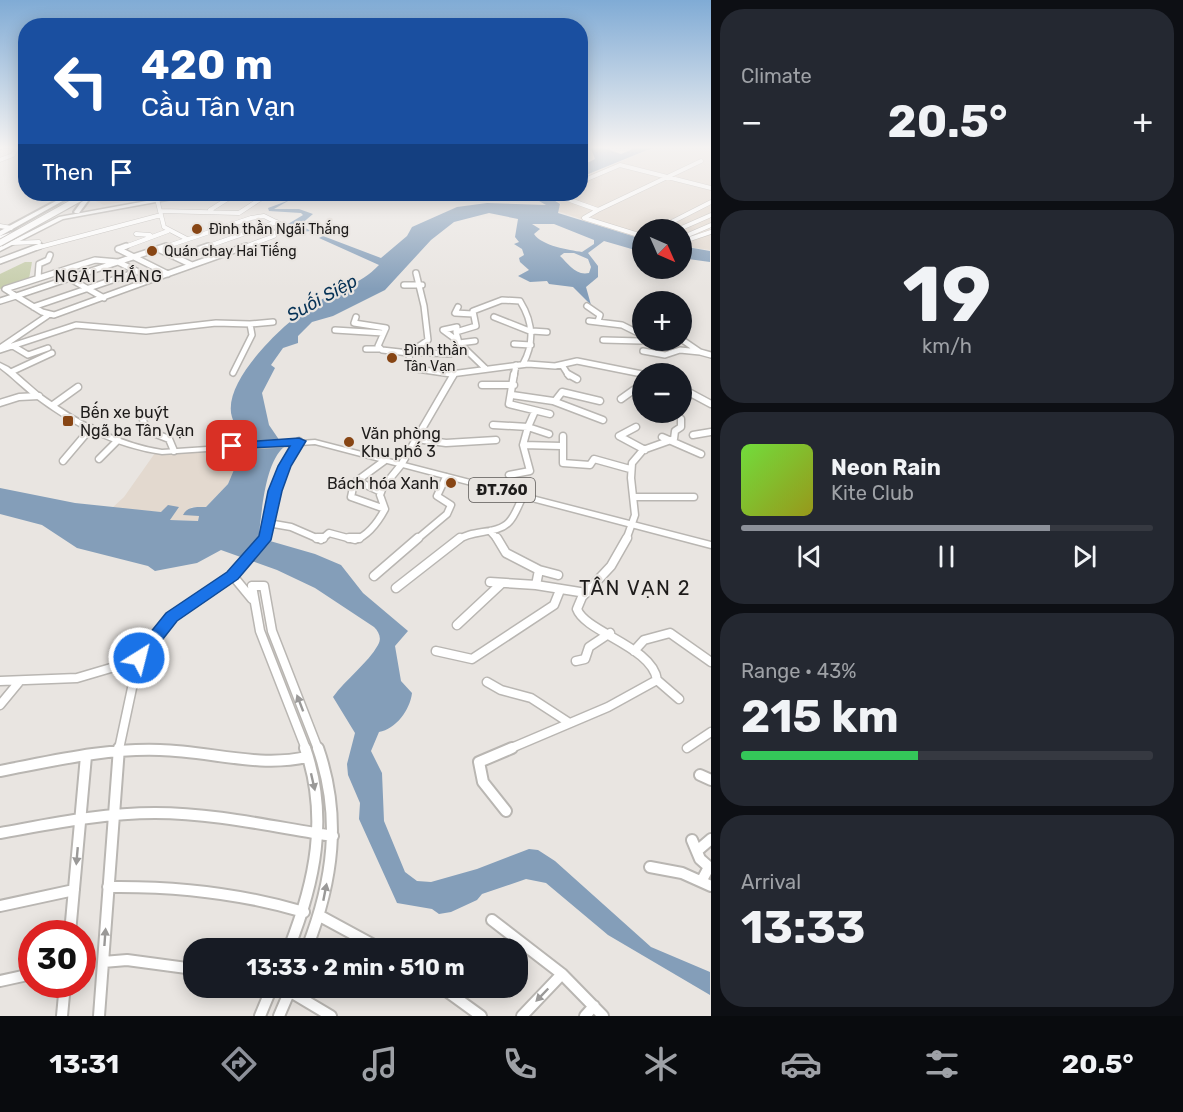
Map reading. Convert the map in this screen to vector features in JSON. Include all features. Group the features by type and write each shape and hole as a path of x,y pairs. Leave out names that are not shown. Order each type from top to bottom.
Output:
{"highway":[{"path":"0,239 11,228 59,201"},
{"path":"0,239 73,201"},
{"path":"77,213 82,201"}],"main road":[{"path":"88,201 90,206 104,206"},
{"path":"0,239 77,213 139,201"},
{"path":"0,249 55,220 77,213 146,201"},
{"path":"0,365 39,396 91,428 148,450 174,451 296,442"},
{"name":"ĐT.760","path":"296,442 322,444 711,544"}],"street":[{"path":"632,233 584,218 633,193"},
{"path":"157,201 164,227 187,239"},
{"path":"210,210 224,201"},
{"path":"0,261 62,239 160,213 210,210 239,213 257,201"},
{"path":"569,201 598,210"},
{"path":"677,219 711,201"},
{"path":"686,219 711,206"},
{"path":"692,223 711,215"},
{"path":"0,301 261,216 278,222"},
{"path":"176,257 278,222"},
{"path":"0,349 51,315 276,235 280,224 278,222"},
{"path":"692,234 711,225"},
{"path":"0,226 11,228"},
{"path":"220,229 254,243"},
{"path":"168,231 118,249 168,274"},
{"path":"692,240 711,232"},
{"path":"136,234 152,236"},
{"path":"12,243 62,239"},
{"path":"158,249 192,265"},
{"path":"38,277 39,264 48,260 50,255"},
{"path":"51,315 33,307 6,288 95,260 118,262 153,280"},
{"path":"57,271 104,298"},
{"path":"33,307 136,272"},
{"path":"409,352 428,340 429,335 420,296 422,285 416,273"},
{"path":"404,285 422,285"},
{"path":"496,294 502,300"},
{"path":"458,308 454,313 458,315 473,314 483,306 502,300 520,302 532,332 531,345 523,364"},
{"path":"588,306 600,315 598,321"},
{"path":"458,342 456,332 477,324 473,314"},
{"path":"356,316 354,323 386,329 380,349"},
{"path":"494,317 532,332 547,332"},
{"path":"589,321 622,325 632,330"},
{"path":"0,349 76,325 146,331 216,323 273,322"},
{"path":"233,373 252,334 250,324"},
{"path":"456,327 443,328 446,334 458,342 485,368"},
{"path":"335,330 383,333"},
{"path":"436,334 446,334"},
{"path":"603,340 632,341"},
{"path":"458,342 475,341"},
{"path":"422,343 430,352"},
{"path":"514,344 531,345"},
{"path":"11,372 50,351 28,355 13,346"},
{"path":"692,347 700,352"},
{"path":"366,350 380,349 419,355 440,351 450,354"},
{"path":"643,351 665,355 677,351"},
{"path":"690,351 711,355"},
{"path":"409,352 411,369 455,373 523,364 562,365 580,361 632,372"},
{"path":"516,365 509,404 550,414"},
{"path":"562,365 569,376 577,379"},
{"path":"268,523 291,527 321,540 330,533 351,541 363,537 379,521 385,509 381,492 401,465 455,373"},
{"path":"482,385 514,385"},
{"path":"52,405 78,387"},
{"path":"555,401 562,392 600,401"},
{"path":"621,399 632,392"},
{"path":"692,394 711,404"},
{"path":"512,395 555,401 603,420"},
{"path":"0,403 15,398 39,396"},
{"path":"509,475 530,471 522,443 535,411"},
{"path":"142,416 146,430 169,439 174,451"},
{"path":"679,699 657,680 656,672 634,651 578,614 577,605 612,565 632,524 635,514 630,469 635,457 645,450 669,442 676,435 675,431 681,427 681,423"},
{"path":"223,425 227,446"},
{"path":"493,425 528,427 549,434"},
{"path":"636,427 619,436 645,450"},
{"path":"63,461 91,428"},
{"path":"693,435 711,432"},
{"path":"563,436 561,461 567,464 590,465 594,459 630,469"},
{"path":"662,437 701,454"},
{"path":"416,439 446,443 496,440"},
{"path":"99,459 118,440"},
{"path":"99,1016 118,752 138,660 172,617 233,576 266,537 284,466 296,442"},
{"path":"524,445 561,446"},
{"path":"384,461 357,481 351,497 385,509"},
{"path":"374,576 447,514 451,505 437,496 446,477"},
{"path":"357,481 381,492"},
{"path":"396,588 467,533 475,529 490,531 509,522 523,495"},
{"path":"633,496 694,497"},
{"path":"490,531 504,546 506,553 539,570 558,575"},
{"path":"536,585 539,570"},
{"path":"233,576 252,599 320,756 333,809 332,854 320,915 311,938"},
{"path":"490,582 536,585 586,593"},
{"path":"457,625 502,583"},
{"path":"252,599 252,586 264,586 267,633 307,757 318,800 317,854 304,912 293,938"},
{"path":"436,651 472,658 554,605 560,590"},
{"path":"576,661 585,659 590,646 609,633"},
{"path":"634,651 644,640 670,633 711,662"},
{"path":"2,683 77,678 138,660"},
{"path":"506,811 482,779 477,769 479,762 608,707 657,680"},
{"path":"0,705 19,682"},
{"path":"487,682 501,690 531,698 568,723"},
{"path":"687,748 711,732"},
{"path":"0,771 118,752 177,751 286,762 307,757"},
{"path":"71,920 86,756"},
{"path":"700,775 711,780"},
{"path":"0,833 114,815 174,814 333,836"},
{"path":"697,851 711,839"},
{"path":"650,867 706,883 709,867 692,840"},
{"path":"108,887 160,886 253,899 304,912"},
{"path":"0,906 74,890"},
{"path":"320,915 361,938"},
{"path":"492,920 562,974 603,1016"},
{"path":"103,962 127,960 183,968"},
{"path":"522,1016 562,974"},
{"path":"0,981 18,977"},
{"path":"62,1016 64,998"},
{"path":"260,1016 267,998"},
{"path":"279,1016 286,998"},
{"path":"304,998 331,1016"},
{"path":"456,998 481,1016"},
{"path":"585,1016 594,1006"}],"shaded area":[{"path":"588,193 710,193 710,250 692,248 692,219 632,219 632,236 557,211 561,204 556,201 588,201"},
{"path":"95,201 128,201 104,205"},
{"path":"243,447 228,484 206,507 192,507 184,515 199,515 198,521 169,520 171,515 162,512 112,508 124,497 155,453"}],"green space":[{"path":"25,262 32,262 29,279 0,289 0,274"}],"water":[{"path":"288,201 274,209 299,209 313,214 300,225 311,231 298,232 287,227 303,215 301,213 269,211 268,208"},
{"path":"539,201 555,201 560,204 558,213 632,236 632,249 604,241 588,253 598,266 598,277 586,287 591,305 573,287 549,284 547,281 530,282 518,276 529,270 520,262 519,258 524,255 522,249 514,244 519,242 515,237 518,219 489,213 454,222 431,240 385,290 333,316 312,322 298,336 298,343 283,348 271,365 275,368 262,393 269,425 284,447 272,464 263,500 259,534 270,541 315,554 341,565 363,593 408,631 395,646 401,681 412,693 411,699 401,718 391,727 379,732 371,751 382,773 384,821 405,872 417,881 431,882 477,869 529,849 538,850 555,861 651,947 710,972 710,995 608,935 546,883 526,879 482,894 477,900 451,912 439,914 432,909 397,903 359,819 360,803 348,775 347,764 355,733 333,697 378,645 379,635 374,627 315,588 277,570 221,550 197,563 155,571 148,566 77,548 42,525 0,514 0,488 75,503 161,512 168,505 179,507 170,520 198,521 199,516 183,515 190,509 206,507 228,484 246,441 233,420 231,403 236,387 245,371 272,339 300,313 364,278 379,265 319,238 323,236 381,258 407,236 412,227 457,207 487,203 546,205","holes":["532,224 554,224 594,240 594,244 582,252 556,247 538,238 534,234 540,229","564,253 574,253 588,259 591,267 589,273 580,273 560,256"]},
{"path":"692,248 710,251 710,262 692,260"}],"place":[{"name":"Đình thần Ngãi Thắng","path":"197,229"},
{"name":"Quán chay Hai Tiếng","path":"152,251"},
{"name":"Đình thần Tân Vạn","path":"392,358"},
{"name":"Bến xe buýt Ngã ba Tân Vạn","path":"68,421"},
{"name":"Văn phòng Khu phố 3","path":"349,442"},
{"name":"Bách hóa Xanh","path":"451,483"}],"district":[{"name":"NGÃI THẮNG","path":"109,276"},
{"name":"TÂN VẠN 2","path":"635,588"}],"route":[{"path":"139,658 160,628 172,617 233,576 266,537 275,491 284,466 299,441 232,446"}],"water label":[{"name":"Suối Siệp","path":"322,298"}]}
